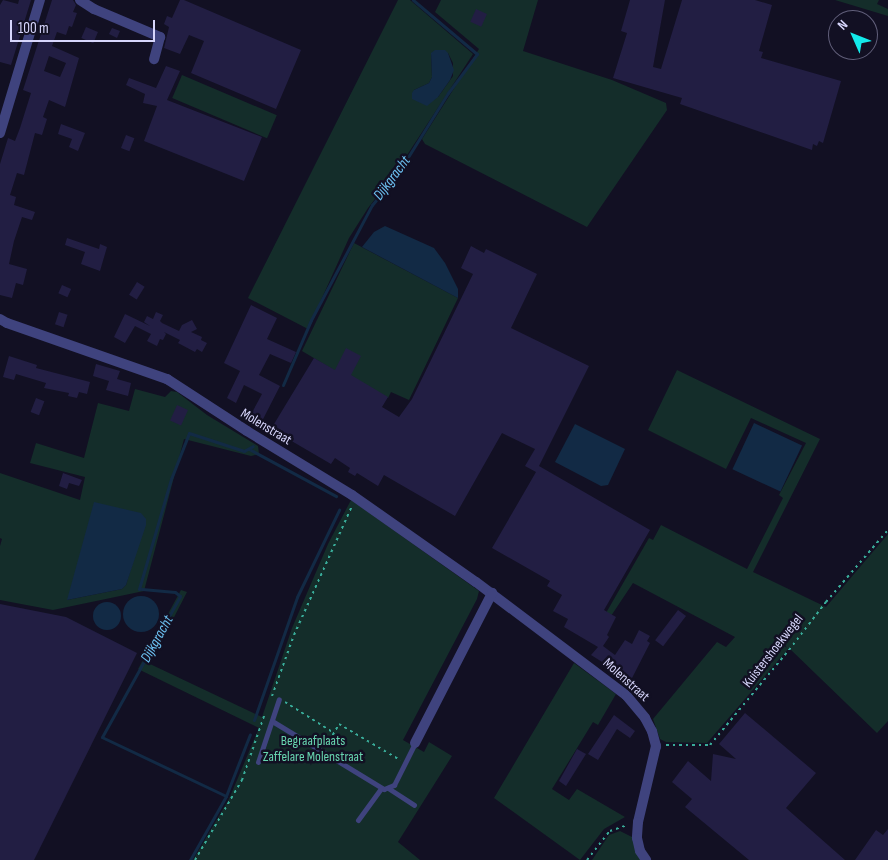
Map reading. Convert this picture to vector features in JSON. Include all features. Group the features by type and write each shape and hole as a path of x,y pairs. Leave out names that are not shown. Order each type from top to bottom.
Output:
{"street":[{"path":"0,133 4,102 40,0"},
{"path":"80,0 94,9 160,37 154,59"},
{"name":"Molenstraat","path":"2,323 167,379 356,498 492,593 626,695 645,718 652,731 656,746"},
{"path":"414,743 492,593"},
{"path":"646,860 640,851 637,838 638,822 656,746"}],"lane":[{"path":"258,762 279,699"},
{"path":"272,721 381,788 388,788 394,785 414,743"},
{"path":"358,820 381,788"},
{"path":"388,788 414,805"}],"path":[{"path":"270,700 294,635 356,498"},
{"name":"Kuistershoekwegel","path":"656,746 710,745 789,650 821,608 888,530"},
{"path":"279,699 334,733"},
{"path":"195,860 242,780 267,709"},
{"path":"322,752 339,724 405,763"},
{"path":"587,860 610,831 638,822"}],"green space":[{"path":"398,0 410,0 473,54 396,172 368,208 349,238 308,329 248,298","holes":["431,53 448,53 453,63 453,76 438,97 414,90 429,83 432,77"]},
{"path":"441,0 538,0 523,51 612,80 666,103 667,110 587,227 425,144 422,139 479,49 435,12"},
{"path":"835,0 879,0 877,4 888,9 888,16 878,13 878,10 868,10"},
{"path":"182,75 277,115 267,138 172,98"},
{"path":"354,243 458,298 409,400 391,392 388,398 341,371 339,373 302,351"},
{"path":"677,370 820,439 753,572 826,607 888,534 888,721 877,733 789,648 707,743 666,742 660,739 653,719 717,642 726,647 735,637 633,583 611,616 606,613 649,538 653,540 661,525 747,569 783,498 779,495 806,443 751,418 726,469 648,430"},
{"path":"135,389 165,397 171,391 177,392 207,415 258,446 259,454 251,456 184,439 144,591 53,610 0,600 0,546 2,539 0,538 0,473 80,500 85,477 30,463 36,443 84,458 98,403 129,411","holes":["146,519 126,585 122,589 67,600"]},
{"name":"Begraafplaats Zaffelare Molenstraat","path":"351,500 479,591 477,599 403,740 424,752 429,742 452,756 398,842 420,860 193,860 229,799 259,728 138,669 181,590 187,592 150,664 262,717 292,628 328,544"},
{"path":"574,663 616,694 598,725 593,722 552,789 569,800 577,789 625,817 604,829 580,860 494,798"},
{"path":"620,831 632,837 641,860 592,860 609,835"}],"water":[{"path":"435,50 445,50 448,53 454,70 450,80 438,97 427,106 412,99 412,93 414,90 429,83 432,77 431,53"},
{"path":"385,226 434,248 445,263 458,289 458,298 362,247 374,232"},
{"path":"754,423 802,445 780,492 732,469"},
{"path":"575,424 625,449 608,485 601,486 555,462"},
{"path":"94,502 141,513 146,519 146,525 126,585 122,589 67,600"},
{"path":"141,596 148,597 154,601 158,607 158,621 154,627 148,631 141,632 134,631 128,627 124,621 123,614 124,607 128,601 134,597"},
{"path":"107,602 117,606 121,616 117,626 107,630 97,626 93,616 97,606"}],"building":[{"path":"3,0 18,4 19,0 31,0 11,65 0,62 0,5"},
{"path":"52,0 73,0 76,5 73,12 77,13 72,27 69,26 66,35 57,32 52,46 79,58 65,107 49,100 43,117 47,119 42,135 35,133 24,175 17,173 10,195 16,197 14,205 35,212 32,220 22,217 14,241 9,264 27,269 23,285 16,283 12,298 0,295 0,164 8,138 15,141 31,93 23,90","holes":["49,56 66,63 60,77 44,71"]},
{"path":"180,0 184,0 301,50 276,109 191,73 204,41 189,35 180,54 164,48 169,27 164,24 167,16 172,18"},
{"path":"630,0 665,0 653,67 661,69 682,0 755,0 772,5 759,51 763,52 761,58 841,81 823,143 819,141 817,146 813,144 812,150 680,104 682,98 613,78 627,33 621,31"},
{"path":"476,9 487,14 481,27 470,22"},
{"path":"86,27 98,32 93,43 81,38"},
{"path":"112,28 120,31 117,38 109,34"},
{"path":"166,66 180,71 167,100 262,137 244,181 144,141 157,106 143,103 145,94 126,85 129,78 156,88"},
{"path":"61,124 85,133 78,151 69,147 72,139 58,134"},
{"path":"126,135 134,138 129,151 121,148"},
{"path":"67,238 99,249 100,244 107,247 100,271 81,264 85,252 65,245"},
{"path":"471,246 484,253 486,249 537,274 511,328 589,366 539,466 650,530 604,610 616,617 607,635 609,637 603,646 615,655 625,640 632,644 639,630 650,636 647,641 650,643 631,680 591,655 598,647 564,627 568,619 553,611 562,595 547,586 550,581 492,548 536,472 525,466 535,449 502,433 455,516 384,475 378,486 357,473 355,476 348,472 350,468 335,458 331,464 271,429 314,358 335,370 346,348 361,356 351,375 388,397 382,407 399,417 412,399 473,274 461,268"},
{"path":"137,282 145,287 137,299 129,295"},
{"path":"62,285 71,289 67,297 58,293"},
{"path":"251,305 277,318 267,339 296,352 291,363 270,354 259,375 280,386 259,427 248,420 262,394 244,385 236,403 227,398 240,371 224,363"},
{"path":"59,312 68,315 64,327 55,324"},
{"path":"156,312 163,315 160,321 162,323 179,331 182,325 192,320 197,329 191,332 202,337 201,340 207,343 202,352 197,349 195,352 178,343 180,340 164,332 166,334 163,340 160,339 157,346 147,341 151,334 135,326 125,343 114,337 125,314 150,326 144,322 147,316 153,319"},
{"path":"9,356 37,365 36,368 90,382 87,394 79,392 77,398 68,396 69,393 44,388 46,383 16,374 14,380 3,377"},
{"path":"96,364 120,371 117,379 131,383 128,396 106,390 109,381 93,376"},
{"path":"36,398 44,401 39,415 31,412"},
{"path":"177,405 188,410 181,425 170,421"},
{"path":"63,473 82,480 79,486 69,483 67,489 59,486"},
{"path":"0,604 66,617 137,653 34,860 0,860"},
{"path":"678,610 686,616 663,646 655,640"},
{"path":"745,713 816,773 786,808 845,860 749,860 685,807 692,799 672,782 688,761 711,781 713,754 736,759 719,744"},
{"path":"614,715 635,731 630,738 617,729 598,760 588,754"},
{"path":"577,749 586,754 566,786 559,781"},
{"path":"888,829 888,860 855,860 876,830 883,835"}],"waterway":[{"name":"Dijkgracht","path":"283,385 311,320 372,205 398,173 448,93 477,54 413,0"},
{"name":"Dijkgracht","path":"190,860 226,796 102,737 180,596 175,592 139,589 171,479 189,433 244,451 253,446"},
{"path":"249,449 336,496"},
{"path":"254,720 297,597 339,510"},
{"path":"226,796 250,734"}]}
